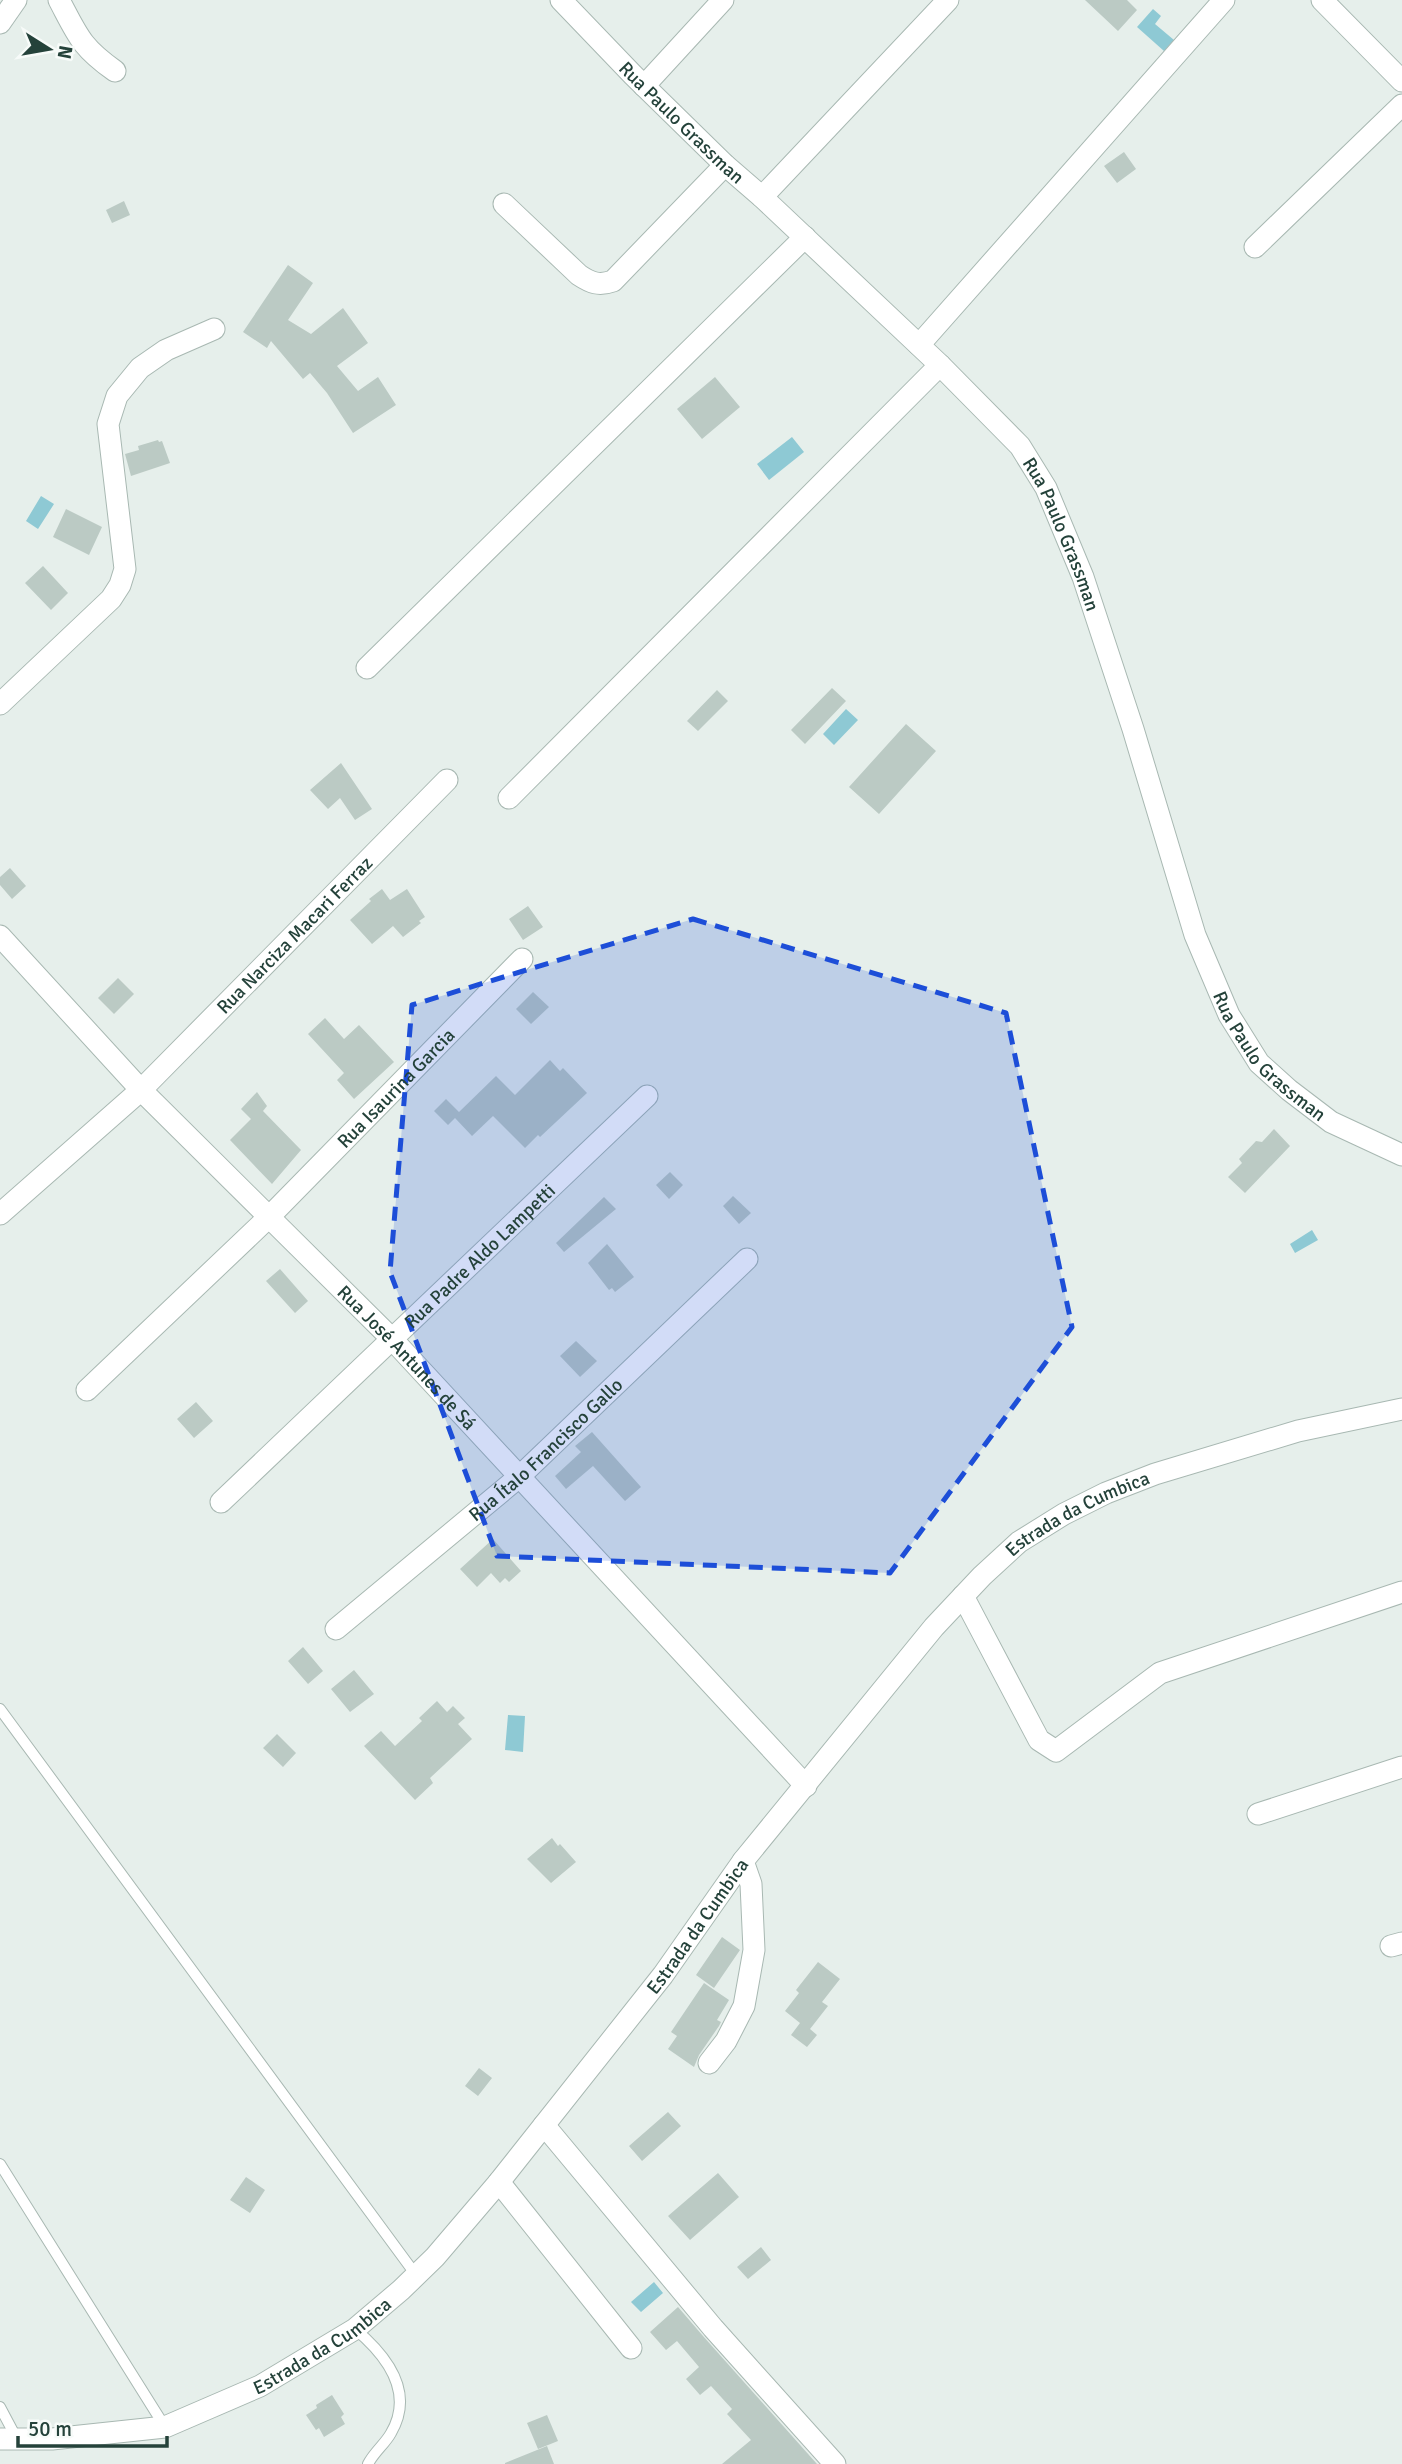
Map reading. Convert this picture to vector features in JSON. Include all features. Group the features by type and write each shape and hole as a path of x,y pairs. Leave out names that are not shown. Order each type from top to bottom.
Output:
{"street":[{"path":"0,23 16,0"},
{"path":"59,0 82,44 93,56 115,71"},
{"name":"Rua Paulo Grassman","path":"561,0 725,165 940,365 1020,446 1046,488 1087,590 1195,935 1229,1015 1259,1063 1289,1090 1331,1122 1402,1155"},
{"path":"644,86 723,0"},
{"path":"762,197 947,0"},
{"path":"919,345 1224,0"},
{"path":"1322,0 1402,81"},
{"path":"1255,247 1402,105"},
{"path":"504,204 579,275 601,285 613,281 725,165"},
{"path":"367,668 805,237"},
{"path":"0,704 111,599 120,585 125,569 108,424 117,396 140,368 166,350 214,329"},
{"path":"509,798 940,365"},
{"name":"Rua Narciza Macari Ferraz","path":"0,1214 141,1090 447,780"},
{"name":"Rua José Antunes de Sá","path":"1,940 141,1090 392,1339 806,1786"},
{"name":"Rua Isaurina Garcia","path":"87,1391 270,1216 522,959"},
{"name":"Rua Padre Aldo Lampetti","path":"220,1502 647,1096"},
{"name":"Rua Ítalo Francisco Gallo","path":"336,1629 519,1476 747,1259"},
{"name":"Estrada da Cumbica","path":"8,2439 52,2439 165,2427 260,2386 355,2329 416,2275 435,2257 499,2182 663,1975 743,1861 934,1627 1019,1542 1064,1514 1106,1493 1155,1474 1298,1432 1402,1409"},
{"path":"963,1596 1039,1740 1056,1751 1160,1673 1402,1592"},
{"path":"1258,1814 1402,1767"},
{"path":"709,2063 726,2041 744,2006 754,1950 751,1884 743,1861"},
{"path":"544,2125 713,2328 835,2464"},
{"path":"499,2182 631,2348"}],"lane":[{"path":"0,1709 416,2275"},
{"path":"0,2164 165,2427"},
{"path":"355,2329 368,2340 393,2372 399,2385 401,2400 399,2417 391,2434 368,2464"},
{"path":"0,2407 8,2439"}],"highlighted area":[{"path":"693,919 1006,1013 1072,1327 890,1573 497,1556 390,1272 412,1005"}],"water":[{"path":"1153,9 1161,16 1155,24 1174,40 1164,51 1137,27"},
{"path":"792,437 804,452 769,480 757,464"},
{"path":"41,496 54,504 38,529 26,521"},
{"path":"846,709 858,720 834,745 823,734"},
{"path":"1312,1230 1318,1240 1295,1253 1290,1244"},
{"path":"508,1715 525,1716 523,1752 505,1750"},
{"path":"654,2282 663,2293 641,2312 631,2302"}],"building":[{"path":"1085,0 1127,0 1137,10 1118,31"},
{"path":"1124,152 1136,169 1117,183 1104,166"},
{"path":"124,201 130,215 112,223 106,210"},
{"path":"288,265 313,283 288,320 311,334 343,308 368,343 337,366 358,391 378,377 396,405 353,433 327,393 310,373 303,379 271,341 267,348 243,332"},
{"path":"715,377 740,407 702,439 677,409"},
{"path":"162,441 170,463 131,476 125,454 139,450 138,446"},
{"path":"66,509 102,527 89,555 53,537"},
{"path":"43,566 68,593 51,610 25,583"},
{"path":"832,688 846,701 805,744 791,730"},
{"path":"717,690 728,701 698,731 687,721"},
{"path":"906,724 936,751 879,814 849,787"},
{"path":"341,763 372,809 355,820 340,798 328,809 310,790"},
{"path":"10,868 26,886 12,899 0,885 0,877"},
{"path":"382,889 390,900 407,889 425,917 403,937 393,926 372,944 350,920"},
{"path":"528,906 543,927 523,940 509,919"},
{"path":"118,978 134,994 114,1014 98,998"},
{"path":"533,992 549,1007 531,1024 516,1009"},
{"path":"325,1018 344,1039 359,1025 394,1062 354,1099 337,1080 344,1073 308,1034"},
{"path":"550,1060 560,1071 563,1068 587,1093 525,1148 493,1116 472,1136 455,1118 448,1125 434,1111 446,1099 459,1112 496,1076 515,1095"},
{"path":"257,1092 267,1106 263,1111 301,1150 272,1184 230,1140 251,1119 241,1109"},
{"path":"1274,1129 1290,1146 1245,1193 1228,1177 1242,1163 1239,1159 1256,1141 1262,1142"},
{"path":"670,1172 683,1185 669,1199 656,1185"},
{"path":"733,1196 751,1213 739,1224 723,1206"},
{"path":"604,1197 616,1209 564,1252 556,1243"},
{"path":"607,1244 634,1277 615,1292 612,1288 609,1290 588,1263"},
{"path":"280,1269 308,1301 295,1313 266,1281"},
{"path":"576,1341 597,1361 580,1377 560,1356"},
{"path":"196,1402 213,1421 194,1438 177,1419"},
{"path":"592,1432 641,1487 625,1501 593,1466 566,1489 555,1476 581,1452 575,1446"},
{"path":"493,1539 521,1571 509,1582 505,1578 500,1583 491,1573 477,1587 460,1569"},
{"path":"303,1647 323,1671 308,1684 288,1661"},
{"path":"354,1670 374,1694 350,1712 331,1689"},
{"path":"437,1701 447,1712 453,1706 465,1718 458,1724 472,1739 430,1778 433,1783 415,1800 364,1746 381,1731 395,1746 422,1721 419,1718"},
{"path":"277,1734 296,1753 283,1767 263,1748"},
{"path":"552,1838 576,1862 551,1883 527,1859"},
{"path":"722,1937 740,1950 714,1988 696,1975"},
{"path":"818,1962 840,1979 822,2002 828,2006 810,2029 817,2035 807,2047 791,2035 800,2023 785,2011 799,1993 796,1990"},
{"path":"704,1983 729,2000 717,2020 721,2022 719,2026 694,2067 668,2049 677,2036 671,2032"},
{"path":"479,2068 492,2078 478,2096 465,2086"},
{"path":"668,2112 681,2126 642,2161 629,2146"},
{"path":"718,2173 739,2197 690,2240 668,2216"},
{"path":"246,2177 265,2190 250,2213 230,2200"},
{"path":"761,2247 771,2260 748,2279 737,2267"},
{"path":"678,2307 817,2464 722,2464 751,2440 727,2414 732,2409 711,2386 700,2395 686,2379 699,2367 677,2341 666,2350 650,2332"},
{"path":"332,2395 344,2414 341,2417 345,2424 324,2437 306,2415"},
{"path":"547,2415 558,2441 538,2449 527,2423"},
{"path":"547,2446 554,2464 505,2464 505,2463"}]}
